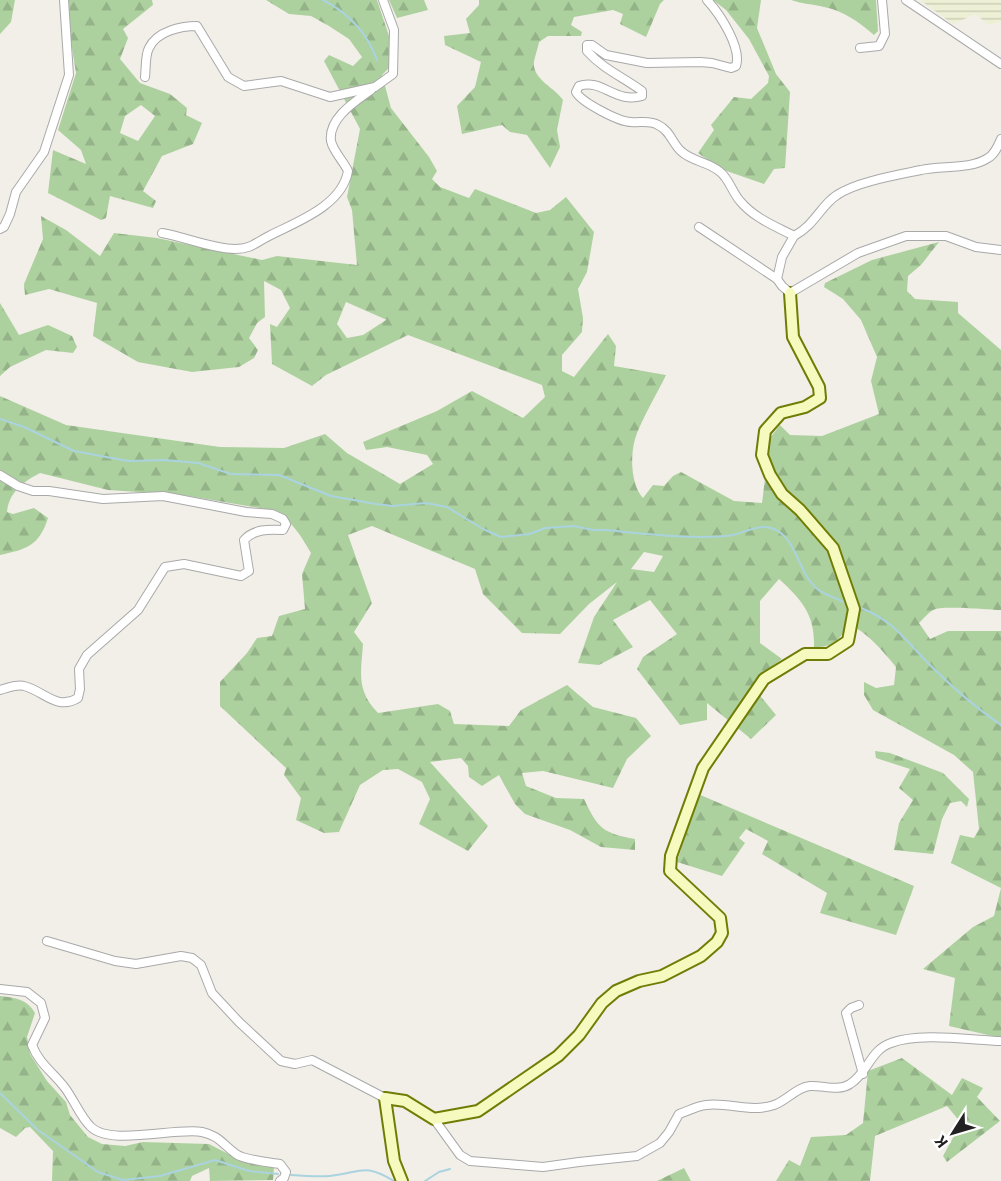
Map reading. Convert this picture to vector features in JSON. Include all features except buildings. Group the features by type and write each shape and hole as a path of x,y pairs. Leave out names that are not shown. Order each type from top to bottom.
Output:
{"street":[{"path":"0,230 10,214 16,192 44,152 69,75 64,0"},
{"path":"162,233 232,249 249,248 294,225 331,201 344,185 348,171 331,141 335,124 343,112 393,74 394,30 383,0"},
{"path":"707,0 723,20 738,59 736,66 731,68 700,62 647,63 606,55 592,45 587,45 587,51 593,58 606,69 642,91 642,96 630,100 590,84 579,86 576,92 579,98 596,108 630,123 642,121 657,124 670,134 682,152 720,171 738,199 759,218 794,236"},
{"path":"860,48 868,49 879,46 885,34 882,0"},
{"path":"906,0 1001,64"},
{"path":"145,77 148,48 161,36 179,26 197,26 228,76 244,86 281,81 330,97 375,87"},
{"path":"777,279 782,257 794,236 817,217 835,196 850,188 923,169 976,163 989,158 1001,139"},
{"path":"434,1119 478,1112 558,1056 579,1035 602,1003 616,991 639,981 662,976 701,956 717,942 722,933 720,918 670,871 671,856 703,768 764,679 805,654 828,654 849,641 854,609 833,548 800,510 782,494 770,475 762,455 765,431 781,413 805,407 820,398 819,387 793,337 790,293 777,279 699,227"},
{"path":"790,293 858,253 906,236 946,236 976,247 1001,250"},
{"path":"0,475 18,486 33,491 49,490 103,499 163,496 246,512 272,514 283,519 286,525 283,530 263,530 244,540 249,571 241,576 184,564 165,567 138,610 87,655 79,669 78,698 69,703 61,703 22,685 0,690"},
{"path":"47,941 115,962 136,964 182,956 192,958 201,965 212,993 281,1061 295,1064 312,1060 385,1098 405,1101 434,1119 460,1155 470,1161 543,1167 637,1156 660,1143 679,1114 705,1105 758,1109 773,1106 810,1086 838,1088 849,1086 863,1074 866,1064 881,1047 893,1042 916,1038 1001,1041"},
{"path":"0,989 27,992 41,1003 45,1018 32,1045 37,1058 57,1078 75,1101 90,1126 98,1132 144,1136 185,1130 213,1135 244,1158 280,1164 286,1172 280,1181"},
{"path":"860,1005 846,1012 863,1074"},
{"path":"385,1098 394,1161 402,1181"}],"green space":[{"path":"0,0 15,0 11,22 0,34"},
{"path":"69,0 152,0 153,5 123,29 128,38 120,59 140,83 170,94 187,108 186,115 202,123 193,144 162,156 143,191 156,201 153,208 110,196 106,218 101,220 48,193 53,150 86,164 81,150 58,130 76,73 70,35","holes":["141,105 155,116 138,141 120,133 125,116"]},
{"path":"266,0 377,0 390,39 390,67 382,75 391,108 429,157 437,171 432,179 440,187 469,198 475,189 536,213 550,210 566,197 594,232 587,272 578,289 583,318 582,332 562,355 562,371 574,377 608,334 616,346 614,366 666,375 641,424 633,446 634,478 643,498 653,485 664,486 673,476 681,472 734,501 762,503 770,438 780,425 790,435 822,436 879,414 871,381 877,357 861,320 843,299 824,287 825,283 872,260 939,242 921,265 908,276 907,291 915,299 958,302 958,313 1001,350 1001,610 938,609 931,611 919,623 930,639 948,631 1001,631 1001,888 951,863 960,835 974,838 979,829 973,772 954,755 873,710 864,695 864,682 876,688 894,685 896,667 868,637 847,623 843,634 831,644 814,647 812,626 806,609 779,579 760,601 760,643 782,659 757,678 753,687 776,715 751,739 707,703 707,720 680,725 637,669 643,657 677,634 650,600 613,620 633,647 599,665 578,663 594,617 617,582 589,604 560,634 522,633 483,594 475,569 372,526 348,535 372,603 354,632 363,644 361,673 363,689 378,713 438,704 450,711 454,724 509,726 521,710 567,685 593,707 636,718 651,736 627,759 613,788 543,771 522,773 526,786 556,798 584,799 593,817 608,832 635,839 635,850 601,847 570,830 525,814 515,804 499,775 482,786 469,777 468,766 461,758 430,762 488,826 468,851 419,824 430,799 422,782 398,769 383,770 360,785 339,832 324,833 296,820 301,798 284,775 286,768 220,706 220,682 247,653 257,638 272,636 279,616 305,609 302,574 311,553 296,530 277,511 183,495 108,490 40,473 18,488 8,505 7,512 13,514 34,508 48,518 44,527 31,545 0,555 0,396 66,425 220,447 284,448 325,434 347,453 400,484 433,464 427,455 387,447 366,450 363,442 437,411 472,391 523,418 545,397 542,385 408,335 326,375 312,386 272,364 270,324 277,327 290,308 281,290 264,281 265,317 257,323 249,338 258,350 254,358 239,367 192,372 138,362 93,336 97,303 49,289 25,295 24,284 43,239 41,216 66,230 100,256 114,233 157,238 262,260 277,256 357,265 352,210 347,197 360,129 324,61 329,55 353,66 362,57 349,39 329,26 311,16 289,14","holes":["346,302 387,320 363,335 347,338 337,324","644,552 663,556 654,572 631,569"]},
{"path":"389,0 424,0 428,10 397,18"},
{"path":"479,0 664,0 660,4 646,37 620,24 623,14 613,10 574,17 571,25 582,32 581,36 548,36 539,42 534,61 535,71 563,100 557,130 560,147 550,168 527,135 510,132 502,125 462,134 457,106 475,87 481,62 445,45 444,36 470,33 466,19 479,5"},
{"path":"713,0 761,0 757,28 776,74 790,92 785,168 774,169 764,184 721,169 698,153 714,130 711,125 734,97 751,99 768,83 769,76 749,39 726,10"},
{"path":"791,0 876,0 878,31 874,35 857,21 838,11"},
{"path":"920,0 1001,0 1001,22 988,25 976,14 953,24"},
{"path":"0,303 19,335 48,325 72,336 77,347 73,353 46,350 10,367 0,376"},
{"path":"875,751 890,753 943,773 969,799 967,807 961,801 950,803 942,819 933,854 894,850 899,823 913,800 899,788 910,769 876,758"},
{"path":"698,794 914,886 896,935 820,913 827,893 762,854 768,841 746,829 739,838 745,843 722,876 677,862"},
{"path":"1001,888 1001,1038 949,1026 955,978 923,969 973,927 994,916"},
{"path":"0,996 25,1002 32,1008 35,1013 27,1037 30,1054 47,1081 66,1102 70,1115 88,1137 102,1144 125,1146 143,1142 209,1144 244,1162 274,1167 273,1180 210,1181 209,1168 192,1176 190,1181 52,1181 53,1151 30,1127 25,1128 16,1137 0,1128"},
{"path":"902,1058 952,1095 962,1078 983,1088 977,1097 1000,1121 947,1162 943,1156 961,1123 947,1106 875,1136 870,1181 776,1181 789,1160 800,1166 811,1137 846,1135 863,1123 868,1071"},
{"path":"684,1168 691,1181 657,1181"}],"waterway":[{"path":"323,0 341,11 356,25 368,41 377,60"},
{"path":"0,419 24,427 74,451 128,461 165,460 198,463 231,474 279,475 331,496 376,504 392,506 426,503 447,507 501,537 530,534 545,528 574,526 593,530 696,537 726,536 758,527 771,528 778,531 790,543 810,582 826,594 844,602"},
{"path":"861,608 891,625 955,688 1001,725"},
{"path":"0,1093 38,1130 98,1172 123,1180 160,1176 215,1160 249,1171 278,1174"},
{"path":"425,1181 439,1172 450,1169"},
{"path":"291,1175 330,1176 368,1170 394,1181"}]}
